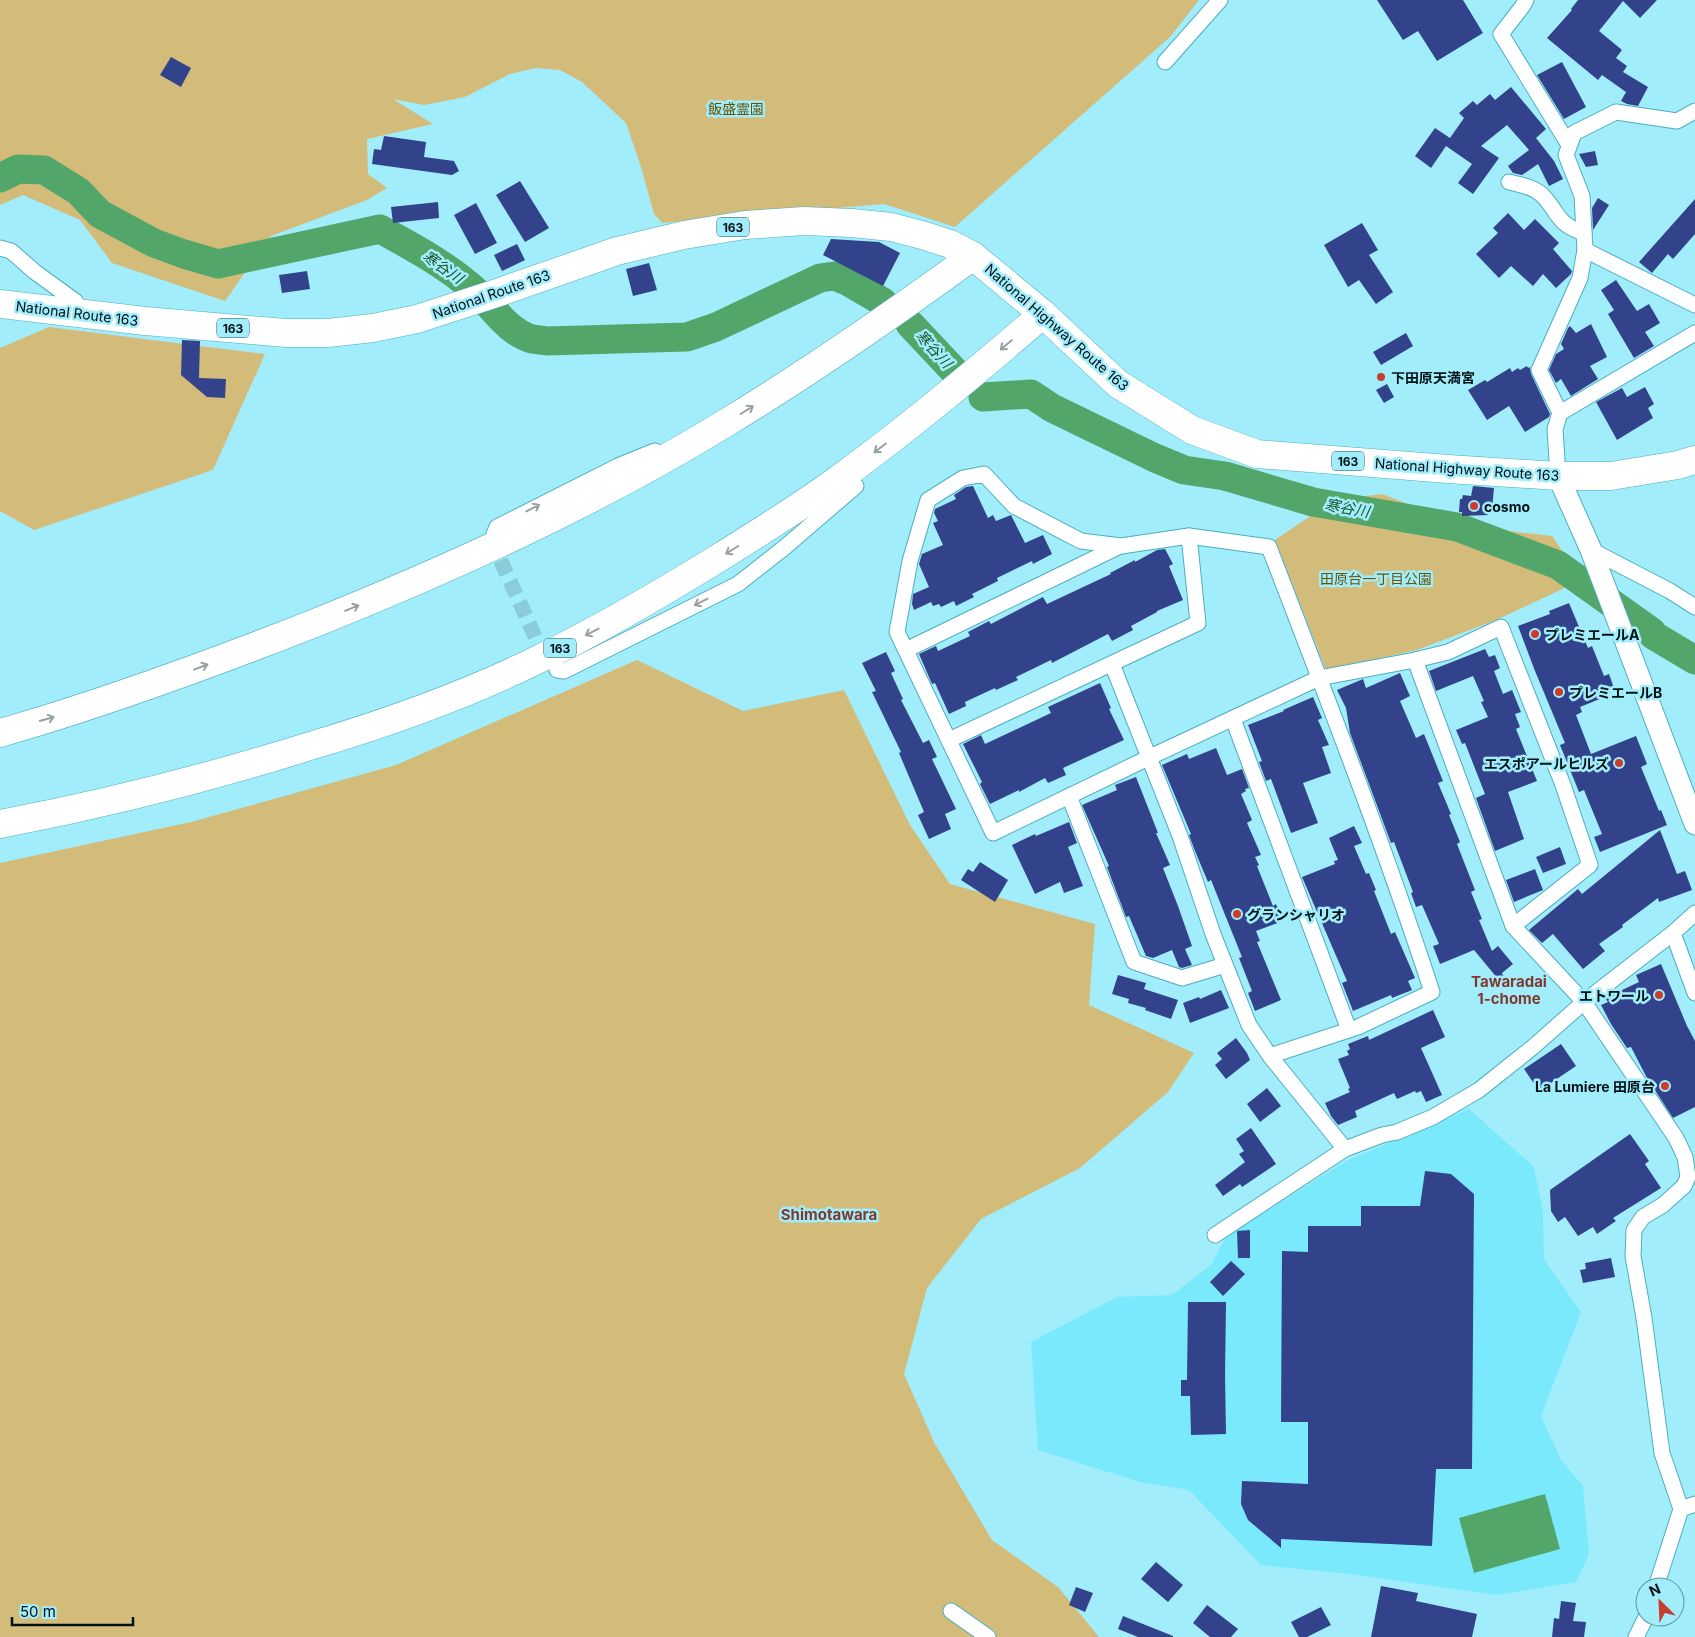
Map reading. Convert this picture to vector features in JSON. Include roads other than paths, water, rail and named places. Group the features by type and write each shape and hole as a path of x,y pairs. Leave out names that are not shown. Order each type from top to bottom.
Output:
{"highway":[{"name":"National Route 163","path":"0,304 145,321 286,333 328,333 373,328 408,321 497,293 617,251 684,235 745,225 804,222 852,223 891,227 950,244 973,256"},
{"name":"National Highway Route 163","path":"973,256 1043,314 1118,384 1192,430 1257,454 1558,476 1611,476 1678,466 1695,460"},
{"path":"0,733 65,714 168,679 267,642 451,566 543,522 634,475 723,425 889,318 973,256"},
{"name":"163","path":"0,824 150,792 253,764 345,735 472,690 535,661 600,628 664,592 777,537 834,482 905,429 1043,314"}],"street":[{"path":"1165,62 1220,0"},
{"path":"1526,0 1501,34 1569,145"},
{"path":"1560,413 1538,370 1580,278 1585,250 1582,196 1566,155 1574,133 1616,112 1677,120 1695,111"},
{"path":"1509,182 1531,188 1543,196 1563,223 1572,229 1584,233"},
{"path":"0,248 11,251 35,272 75,301 84,314"},
{"path":"1585,250 1695,305"},
{"path":"1695,333 1560,413 1555,429 1558,476 1591,550 1695,824"},
{"path":"494,534 497,527 618,466 723,425"},
{"path":"1270,1056 1349,1030 1432,992 1399,891 1319,678 1269,547 1189,536 1121,546 1081,541 1014,506 984,474 963,478 928,500 910,561 897,632 993,833 1319,678 1448,652 1501,627 1563,784 1590,865 1513,926"},
{"path":"557,670 564,671 738,584 777,537 856,486"},
{"path":"949,740 1198,623 1189,536"},
{"path":"906,650 1121,546"},
{"path":"1591,550 1670,591 1695,607"},
{"path":"1415,660 1513,926 1584,1002 1676,1138 1685,1157 1691,1162 1684,1186 1663,1205 1643,1217 1634,1230 1633,1256 1644,1318 1662,1453 1688,1506 1660,1577"},
{"path":"1112,664 1180,836 1213,934 1249,1025 1270,1056 1345,1149"},
{"path":"1233,719 1349,1030"},
{"path":"1069,796 1134,962 1182,978 1225,965"},
{"path":"1215,1235 1345,1149 1382,1135 1397,1132 1433,1117 1479,1090 1533,1047 1584,1002 1695,913"},
{"path":"1672,933 1695,993"},
{"path":"951,1611 988,1637"}],"waterway":[{"name":"寒谷川","path":"0,178 18,169 44,170 78,191 100,214 154,243 218,264 380,229 427,255 460,278 514,330 522,335 547,341 687,337 716,327 820,278 834,276 847,281 883,302"},
{"name":"寒谷川","path":"910,324 957,374"},
{"name":"寒谷川","path":"983,397 1031,394 1052,408 1184,470 1225,476 1313,502 1457,527 1558,565 1652,632 1653,635 1695,660"}],"tunnel":[{"path":"495,538 499,557 539,645 550,660"}],"place":[{"name":"下田原天満宮","path":"1381,377"},
{"name":"cosmo","path":"1474,506"},
{"name":"プレミエールA","path":"1535,634"},
{"name":"プレミエールB","path":"1559,692"},
{"name":"エスポアールヒルズ","path":"1619,763"},
{"name":"グランシャリオ","path":"1237,914"},
{"name":"エトワール","path":"1659,995"},
{"name":"La Lumiere 田原台","path":"1665,1086"}],"district":[{"name":"Tawaradai 1-chome","path":"1509,990"},
{"name":"Shimotawara","path":"829,1214"}],"park label":[{"name":"飯盛霊園","path":"736,108"},
{"name":"田原台一丁目公園","path":"1376,578"}]}
